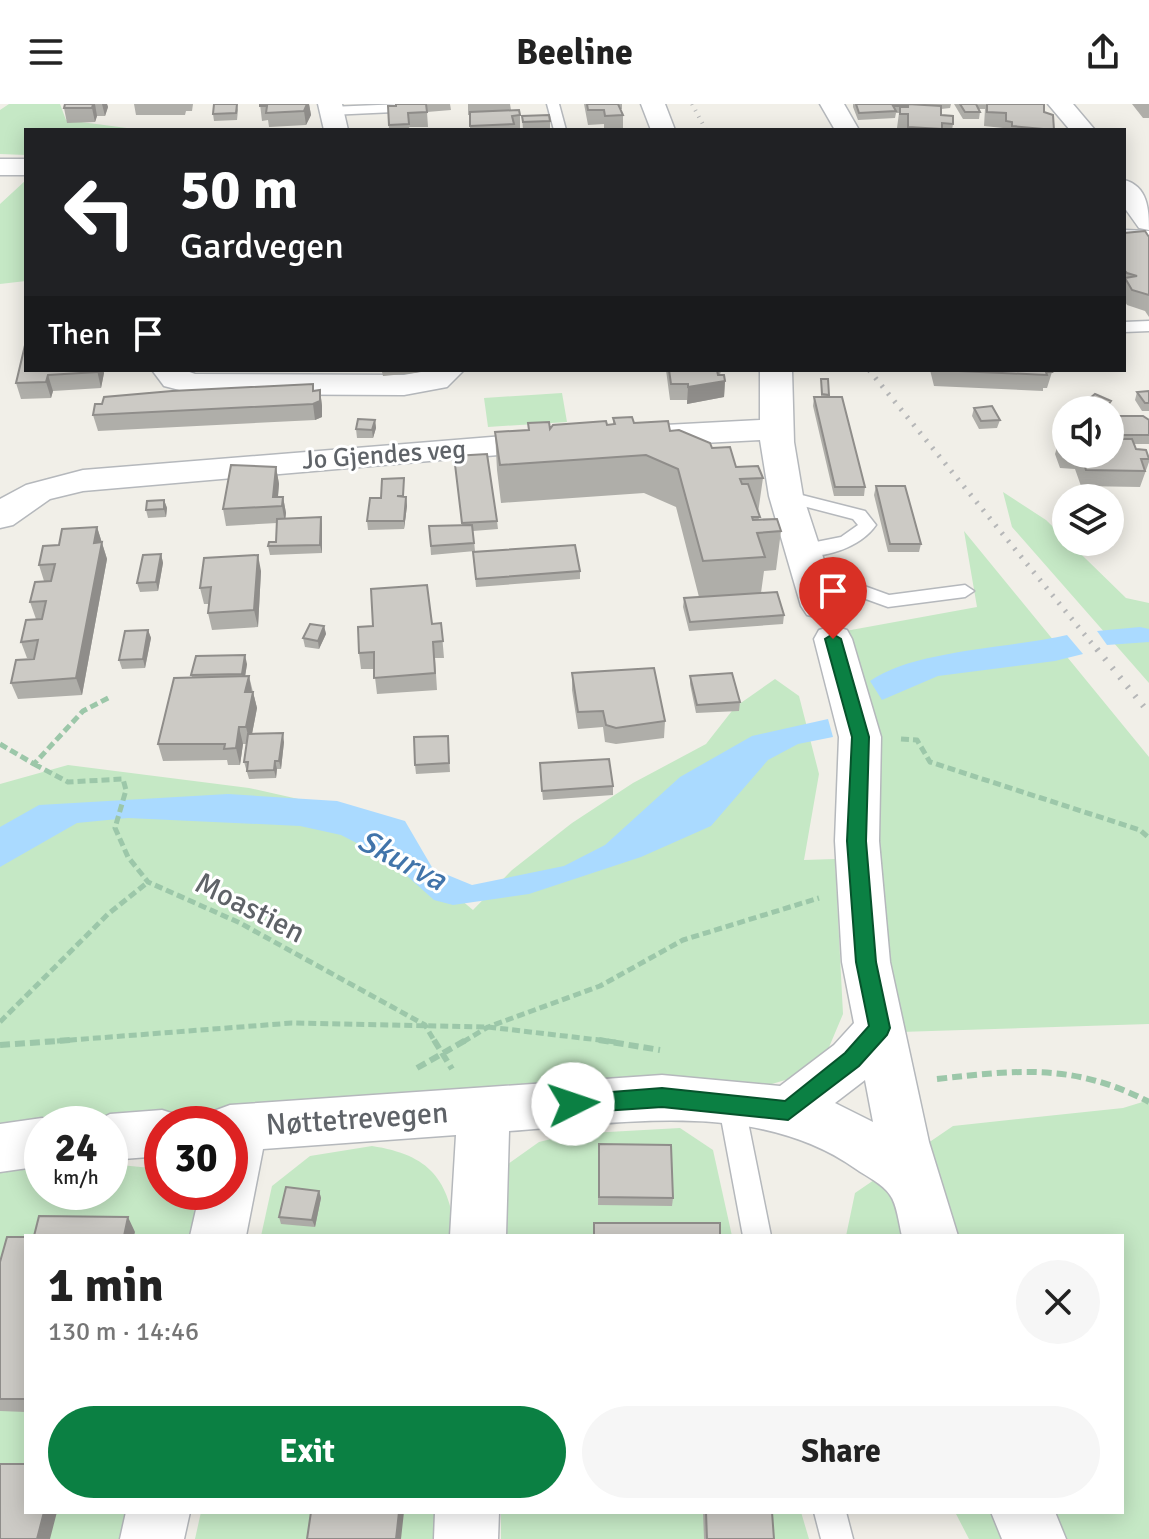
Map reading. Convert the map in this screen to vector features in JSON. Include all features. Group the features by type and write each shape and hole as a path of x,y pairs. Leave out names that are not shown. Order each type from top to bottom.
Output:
{"street":[{"path":"653,104 662,128"},
{"path":"832,104 846,128"},
{"path":"1060,104 1081,128"},
{"path":"0,167 24,167"},
{"path":"1126,170 1149,175"},
{"path":"1126,191 1149,222"},
{"path":"170,372 175,379 195,384 308,382 404,385 437,373"},
{"path":"776,372 777,429 786,496 860,737 857,841 866,962 891,1084 929,1234"},
{"name":"Jo Gjendes veg","path":"0,517 31,495 56,485 112,476 590,439 777,429"},
{"path":"788,1110 852,1060 880,1028"},
{"name":"Nøttetrevegen","path":"248,1127 662,1098 731,1102 788,1110 843,1134 914,1181"},
{"name":"Nøttetrevegen","path":"478,1234 484,1110"},
{"path":"0,1148 24,1145"},
{"path":"218,1234 223,1210"},
{"path":"152,1539 158,1514"},
{"path":"466,1539 467,1514"},
{"path":"1024,1514 1034,1539"}],"lane":[{"path":"553,104 559,128"},
{"path":"332,115 417,107"},
{"path":"1126,234 1149,235"},
{"path":"1126,327 1149,326"},
{"path":"786,496 859,515 867,525 863,534 806,561"},
{"path":"806,561 888,601 965,591"},
{"path":"731,1102 757,1234"},
{"path":"831,1514 837,1539"}],"path":[{"path":"34,764 83,711 110,697"},
{"path":"860,737 917,740 930,762 1140,830 1149,838"},
{"name":"Moastien","path":"0,744 62,782 81,785 101,778 123,779 126,790 115,828 128,857 148,882 240,923 425,1025"},
{"path":"407,1073 488,1027 600,986 683,940 782,911 860,880"},
{"path":"0,1022 29,996 87,931 148,882"},
{"path":"0,1045 292,1023 488,1027 628,1043 670,1052"},
{"path":"425,1025 441,1055 484,1110"},
{"path":"891,1084 1027,1068 1081,1072 1122,1086 1149,1102"}],"green space":[{"path":"9,104 60,104 66,120 127,128 24,128 24,155 0,154 0,110"},
{"path":"24,182 24,281 0,284 0,204"},
{"path":"562,393 567,422 488,427 484,398"},
{"path":"1003,492 1052,526 1052,556 1083,556 1126,598 1149,603 1149,683 1012,527"},
{"path":"964,531 1149,757 1149,1024 900,1032 840,632 977,607"},
{"path":"775,679 799,696 819,774 804,860 835,859 843,1014 827,1052 799,1076 765,1086 247,1106 144,1106 144,1115 128,1117 128,1106 24,1106 24,1126 0,1128 0,784 68,765 249,788 356,812 473,910 512,870 572,823 633,783 706,744 735,707"},
{"path":"1149,1100 1149,1539 969,1539 956,1514 1124,1514 1124,1234 846,1234 855,1193 953,1126 1123,1108"},
{"path":"680,1128 713,1150 732,1234 507,1234 508,1164 539,1142 572,1134"},
{"path":"372,1146 409,1156 422,1163 442,1185 456,1234 261,1234 272,1186 310,1156"},
{"path":"128,1166 144,1167 144,1210 193,1210 196,1213 191,1234 24,1234 24,1514 125,1514 119,1539 0,1539 0,1172 24,1167 24,1210 128,1210"},
{"path":"201,1514 444,1514 443,1539 195,1539"},
{"path":"501,1514 802,1514 809,1539 501,1539"}],"water":[{"path":"1149,629 1149,642 1107,645 1097,631"},
{"path":"1067,635 1083,654 1055,661 938,676 882,700 870,681 889,671 936,656"},
{"name":"Skurva","path":"828,719 833,737 798,744 768,760 711,826 641,857 529,894 453,905 434,900 388,859 341,835 300,826 128,818 77,823 0,867 0,827 39,805 228,794 337,801 405,821 433,869 472,885 564,866 605,845 680,777 752,736"}],"building":[{"path":"65,104 93,104 92,108 64,108"},
{"path":"214,104 237,104 236,113 213,114"},
{"path":"260,104 307,104 304,111 266,113 267,106"},
{"path":"426,104 427,112 408,113 409,124 389,125 388,106"},
{"path":"587,104 618,104 623,115 605,116 604,110 588,110"},
{"path":"856,104 892,104 896,111 859,113"},
{"path":"908,104 941,106 941,115 953,116 953,124 942,123 942,128 908,127 908,114 900,114 900,107 908,107"},
{"path":"960,104 976,104 980,112 965,112"},
{"path":"987,104 1044,104 1044,112 1053,115 1054,128 1012,126 1012,122 1006,121 1006,113 987,112"},
{"path":"519,110 520,115 512,116 514,124 470,126 470,112"},
{"path":"549,115 550,121 523,122 522,116"},
{"path":"1145,231 1149,237 1149,295 1132,290 1126,280 1137,276 1126,272 1126,233"},
{"path":"24,349 24,372 97,372 48,375 46,382 16,383"},
{"path":"669,372 717,372 718,375 724,375 725,381 688,387 688,384 671,384"},
{"path":"981,372 1046,372 1047,375"},
{"path":"821,379 828,379 829,395 822,394"},
{"path":"313,384 313,391 320,390 320,401 313,404 93,415 95,404 102,404 104,397"},
{"path":"1149,391 1149,403 1145,403 1137,392"},
{"path":"814,397 842,397 865,487 835,487"},
{"path":"992,406 1000,420 981,421 974,408"},
{"path":"1124,416 1143,416 1149,420 1149,435 1124,435"},
{"path":"632,417 634,423 668,421 670,431 679,430 710,443 712,448 730,447 736,467 758,466 763,478 740,479 742,484 748,484 760,517 752,517 753,520 777,519 781,531 757,533 765,557 703,561 678,469 646,455 500,465 495,432 529,430 528,423 549,422 550,429 553,425 606,421 607,425 615,424 613,418"},
{"path":"358,419 375,420 372,430 356,429"},
{"path":"1124,439 1132,439 1136,449 1146,450 1149,459 1141,459 1145,471 1086,470 1124,468"},
{"path":"487,454 497,521 462,523 454,456"},
{"path":"231,465 276,467 273,497 283,497 282,506 223,509"},
{"path":"404,478 403,496 397,496 406,497 404,521 367,521 370,498 381,498 382,479"},
{"path":"876,486 905,486 921,544 890,544"},
{"path":"164,500 164,509 146,510 147,501"},
{"path":"321,517 320,545 268,546 269,542 276,542 277,519"},
{"path":"472,525 474,543 431,546 429,526"},
{"path":"97,527 94,543 102,542 76,678 11,683 16,660 34,659 38,640 21,642 26,620 42,619 46,601 30,602 35,582 51,581 55,564 39,565 43,546 59,545 62,529"},
{"path":"575,545 580,571 476,579 473,552"},
{"path":"161,554 156,582 137,583 143,555"},
{"path":"258,555 254,610 208,613 211,587 200,588 204,558"},
{"path":"427,585 432,624 441,623 443,641 433,642 435,673 374,678 374,652 359,653 358,627 373,626 371,589"},
{"path":"777,592 784,615 690,622 684,598"},
{"path":"310,624 324,626 318,641 303,638"},
{"path":"148,630 143,659 119,660 125,631"},
{"path":"245,655 242,674 191,675 196,656"},
{"path":"654,668 665,721 616,728 606,725 603,711 578,712 572,673"},
{"path":"732,673 740,702 697,705 690,676"},
{"path":"249,676 245,692 253,692 246,727 239,727 236,748 224,749 225,744 158,744 174,678"},
{"path":"283,733 279,761 275,761 274,770 247,771 248,762 244,762 248,734"},
{"path":"448,736 449,763 415,765 414,737"},
{"path":"609,759 613,786 542,791 540,763"},
{"path":"599,1144 671,1145 673,1198 599,1197"},
{"path":"286,1187 319,1191 312,1220 279,1217"},
{"path":"39,1216 128,1217 124,1234 34,1234"},
{"path":"594,1223 720,1223 720,1234 594,1234"},
{"path":"7,1237 24,1237 24,1399 0,1399 0,1262"},
{"path":"0,1464 24,1464 24,1514 43,1514 37,1539 0,1539"},
{"path":"311,1514 399,1514 396,1539 307,1539"},
{"path":"706,1514 772,1514 774,1539 707,1539"}],"railway":[{"path":"692,104 705,128"},
{"path":"871,372 1098,651"},
{"path":"1097,649 1149,713"}],"route":[{"path":"573,1104 662,1098 731,1102 788,1110 852,1060 880,1028 866,962 857,841 860,737 833,639"}]}
